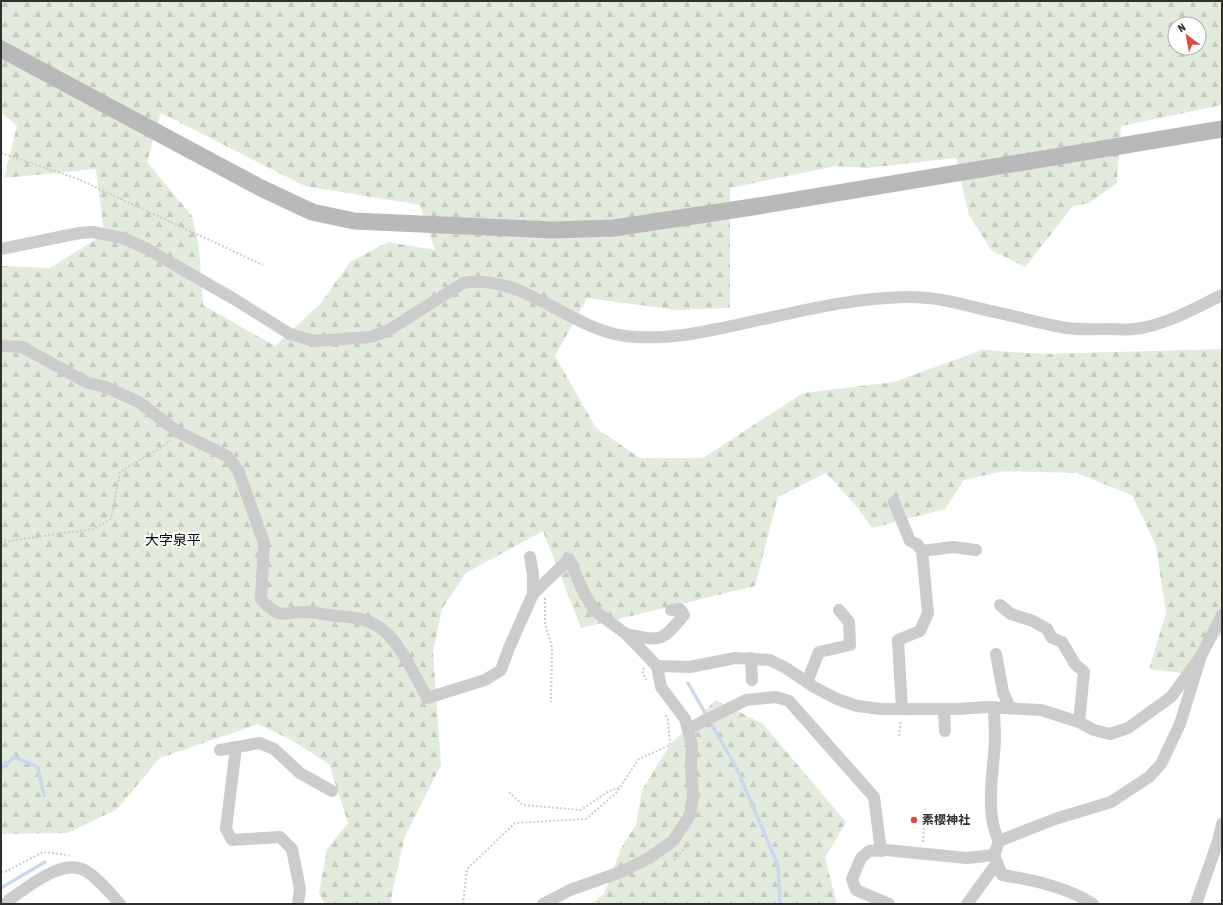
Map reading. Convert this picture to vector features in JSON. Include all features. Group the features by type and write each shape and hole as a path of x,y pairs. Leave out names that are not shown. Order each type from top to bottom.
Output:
{"street":[{"path":"1,49 254,184 312,212 354,221 554,230 614,228 1222,129"},
{"path":"1,249 79,233 93,232 123,238 147,249 234,298 264,319 290,334 315,341 370,337 389,330 463,283 476,281 500,285 533,296 563,314 598,330 624,336 653,337 692,334 820,306 877,298 905,297 930,297 956,301 974,307 1068,328 1135,329 1176,318 1222,295"},
{"path":"1,346 22,347 86,382 105,387 139,402 178,432 227,456 238,470 264,543 261,599 272,611 289,615 308,612 331,616 355,616 379,628 403,653 427,698 484,680 501,670 533,594 569,560 584,594 595,611 626,634 653,662 661,687 685,719 692,745 691,766 693,796 690,815 673,841 636,865 570,890 543,904"},
{"path":"894,502 910,541 917,544 922,551 928,613 920,631 898,640 902,709"},
{"path":"922,551 953,547 976,550"},
{"path":"530,557 533,574 533,594"},
{"path":"1000,605 1011,614 1032,621 1047,629 1052,638 1062,642 1068,660 1084,672 1079,722"},
{"path":"626,634 653,639 666,636 684,615 680,609 671,610"},
{"path":"807,682 819,652 850,645 849,622 839,610"},
{"path":"653,662 690,667 735,658 770,660 786,668 836,700 857,706 902,709 994,707 1041,710 1079,722 1094,730 1110,734 1128,728 1171,698 1201,656 1222,615"},
{"path":"996,654 1003,692 1010,708"},
{"path":"999,841 1055,819 1111,802 1149,777 1161,764 1180,724 1201,656"},
{"path":"751,658 752,680"},
{"path":"688,729 746,700 776,697 789,701 874,798 881,851"},
{"path":"967,904 996,859 999,841 992,815 995,739 994,707"},
{"path":"944,709 945,731"},
{"path":"220,750 260,743 274,749 300,773 332,791"},
{"path":"236,747 226,829 232,840 280,837 292,849 300,888 298,904"},
{"path":"1196,904 1218,841 1222,824"},
{"path":"889,904 856,890 852,879 861,858 869,851 996,859"},
{"path":"996,859 1002,875 1031,880 1082,897 1093,904"},
{"path":"6,904 9,900 53,872 73,866 87,871 120,904"}],"path":[{"path":"1,153 78,179 263,264"},
{"path":"1,538 8,541 93,529 111,519 120,472 165,445 178,432"},
{"path":"545,583 545,624 552,647 551,702"},
{"path":"649,685 642,671 653,662"},
{"path":"463,904 467,869 515,823 586,819 619,788 639,759 670,745 668,720 665,713"},
{"path":"509,792 524,805 535,807 564,807 576,811 581,810 609,791 619,788"},
{"path":"922,855 925,809"}],"green space":[{"path":"1,1 1222,1 1222,105 1121,126 1117,183 1089,203 1073,206 1025,267 991,250 969,215 956,158 867,168 835,166 730,188 730,308 677,310 587,298 555,356 596,428 640,458 703,458 803,393 894,382 982,350 1044,354 1222,349 1222,633 1188,674 1149,669 1166,613 1156,546 1132,495 1076,473 1004,471 964,480 945,509 872,528 857,507 826,473 778,497 755,586 581,628 543,531 466,573 442,609 433,652 441,765 405,836 391,899 392,904 325,904 319,893 327,849 348,823 329,764 291,740 258,724 160,758 117,809 68,833 1,834 1,266 50,268 104,234 96,169 4,178 17,126 1,112","holes":["161,113 305,186 420,205 435,250 388,242 350,262 321,303 275,346 203,305 199,247 192,216 147,162"]},
{"path":"716,700 763,724 846,822 825,858 837,904 591,904 604,894 621,848 636,825 642,790 670,745"}],"waterway":[{"path":"688,683 736,767 778,865 780,904"},
{"path":"1,769 14,757 38,767 44,796"},
{"path":"1,888 45,862"}],"place":[{"name":"素櫻神社","path":"914,820"}],"district":[{"name":"大字泉平","path":"173,540"}]}
